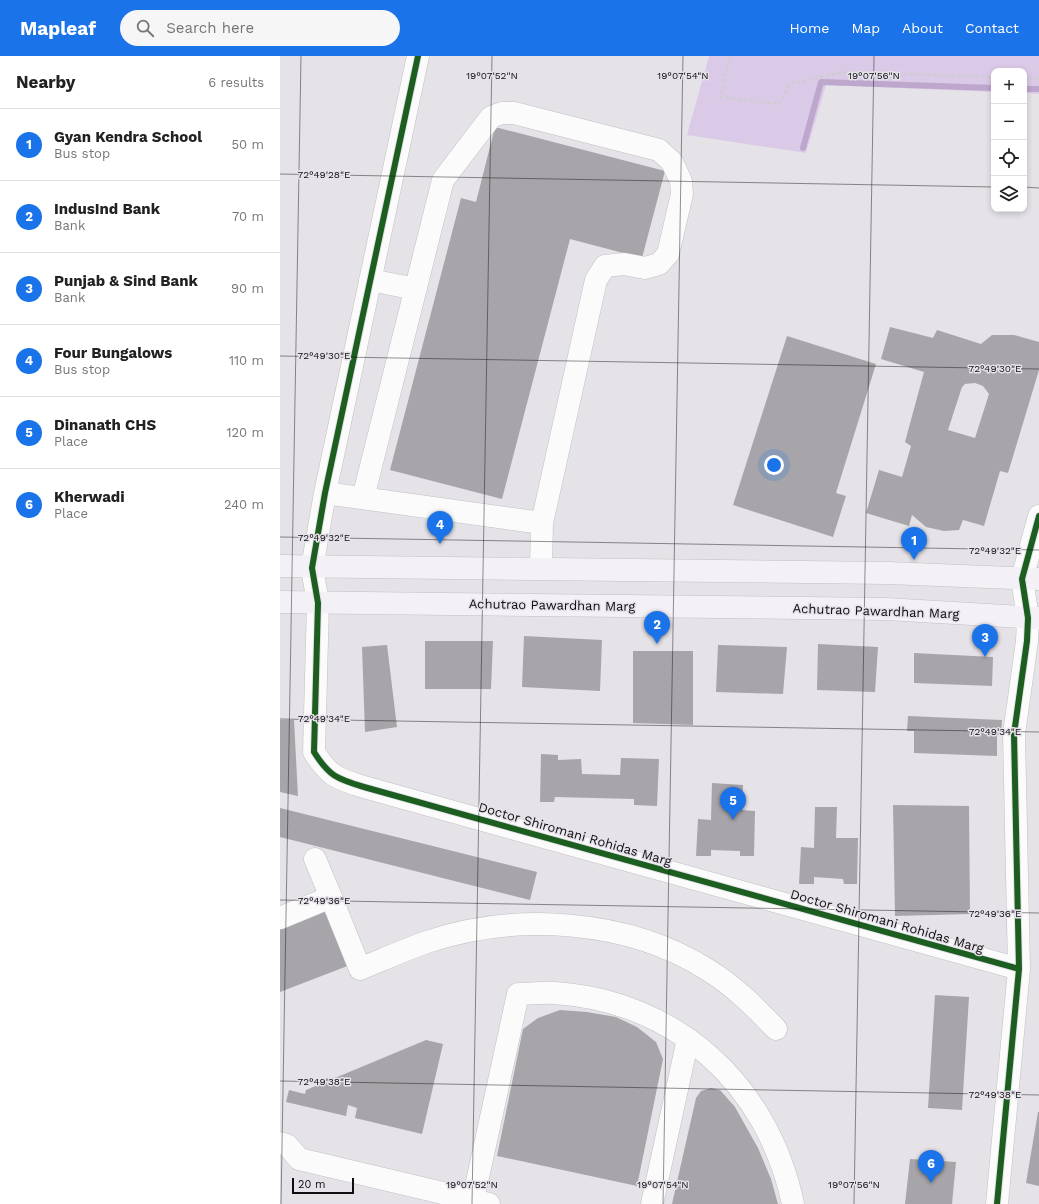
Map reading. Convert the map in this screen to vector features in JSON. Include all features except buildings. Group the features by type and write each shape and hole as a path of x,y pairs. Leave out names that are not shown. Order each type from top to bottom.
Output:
{"main road":[{"path":"280,566 312,568 888,573 1031,579"},
{"name":"Achutrao Pawardhan Marg","path":"280,602 886,609 1034,618"}],"street":[{"name":"Doctor Shiromani Rohidas Marg","path":"418,56 325,493 312,568 318,603 314,752 325,769 342,781 1020,969"},
{"path":"362,498 443,180 492,117 502,113 514,113 659,150 672,162 681,181 682,194 668,254 659,264 645,268 624,264 605,266 596,280 542,523 541,569"},
{"path":"370,280 416,289"},
{"path":"325,493 542,523"},
{"path":"1034,618 1031,579 1039,516"},
{"path":"997,1204 1020,969 1014,734 1027,641 1039,597"},
{"path":"315,859 360,969 428,942 461,933 493,927 527,925 584,926 647,940 676,952 726,982 752,1004 776,1029"},
{"path":"280,918 331,897"},
{"path":"280,1143 287,1145 299,1159 481,1202 518,994 553,993 586,997 617,1004 645,1014 702,1049 733,1079 757,1112 773,1141 787,1177 793,1204"},
{"path":"652,1204 688,1039"}],"path":[{"path":"730,56 720,97 779,104 789,84 844,72 991,77"},
{"path":"1027,78 1039,79"}],"shaded area":[{"path":"709,56 1039,56 1039,94 1027,93 1027,68 991,68 991,92 826,85 806,153 687,135"}],"waterway":[{"path":"803,148 821,82 991,88"},
{"path":"1027,89 1039,89"}],"cycle path":[{"path":"418,56 325,493 312,568 318,603 314,752 319,760 334,776 355,784 1019,969"},
{"path":"997,1204 1019,969 1014,734 1027,641 1028,618 1022,579 1039,516"}],"place":[{"name":"Four Bungalows","path":"440,544"},
{"name":"Gyan Kendra School","path":"914,560"},
{"name":"IndusInd Bank","path":"657,644"},
{"name":"Punjab & Sind Bank","path":"985,657"},
{"name":"Dinanath CHS","path":"733,820"},
{"name":"Kherwadi","path":"931,1183"}]}
